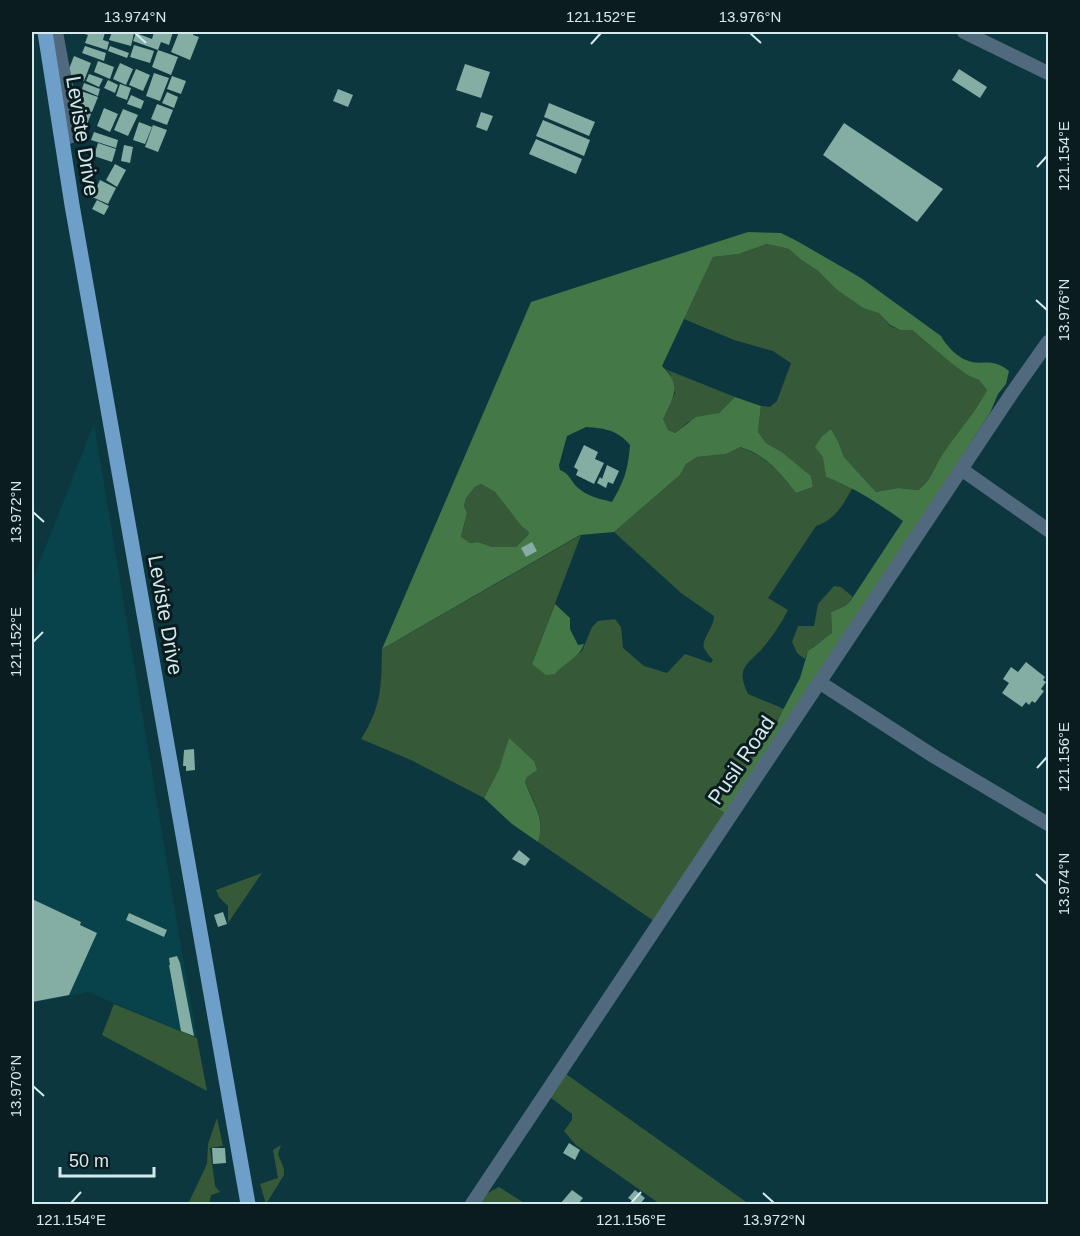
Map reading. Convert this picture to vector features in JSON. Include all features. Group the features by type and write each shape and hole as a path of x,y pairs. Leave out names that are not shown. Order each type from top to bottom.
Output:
{"main road":[{"name":"Leviste Drive","path":"45,32 248,1204"}],"street":[{"path":"56,32 73,124 71,136 62,139"},
{"path":"964,32 1048,73"},
{"name":"Pusil Road","path":"472,1204 1048,342"},
{"path":"962,469 1048,530"},
{"path":"819,682 935,757 1048,824"}],"shaded area":[{"path":"94,424 197,1038 88,992 32,1003 32,581"}],"green space":[{"path":"748,232 781,233 861,278 941,336 952,350 963,358 971,362 997,364 1009,371 1006,384 998,394 990,413 856,619 725,813 712,805 728,783 749,764 775,725 800,678 808,651 832,633 831,612 845,606 851,600 903,521 866,496 826,477 823,457 815,447 822,436 831,429 844,457 876,492 898,488 918,490 930,478 944,452 987,390 979,380 967,375 912,330 900,330 890,325 879,313 863,308 837,290 818,271 789,249 767,244 739,254 713,257 662,366 674,386 673,398 663,419 668,430 675,433 696,417 719,413 735,397 761,406 758,432 766,443 782,452 811,476 813,487 796,493 764,459 740,447 726,454 697,457 686,464 680,475 614,532 580,535 382,649 531,302","holes":["586,427 610,431 621,436 630,445 625,474 612,502 585,493 566,473 560,470 559,465 567,436","481,484 495,492 522,527 528,531 529,534 516,547 492,547 478,542 470,543 461,537 467,513 464,506 466,498 475,487"]},
{"path":"767,244 789,249 818,271 837,290 863,308 879,312 890,326 900,330 912,330 967,375 979,380 987,390 944,452 930,478 918,490 898,488 876,492 844,457 831,429 822,436 826,477 853,487 834,515 816,526 768,598 788,610 762,649 743,671 743,680 748,694 784,709 749,764 728,783 712,804 725,813 654,921 538,842 540,818 525,782 534,761 509,739 499,769 484,798 411,760 361,739 377,706 382,649 581,535 532,664 555,674 561,666 582,651 592,627 598,621 615,619 621,627 623,648 644,666 667,673 685,654 711,663 713,660 704,645 714,616 681,593 614,532 680,475 686,464 697,457 726,454 739,447 764,459 796,493 813,487 811,476 782,452 766,443 758,432 761,406 770,407 777,401 791,363 773,351 734,340 684,319 713,257 739,254"},
{"path":"665,369 735,397 719,413 688,422 675,433 668,430 662,419 675,393 670,373"},
{"path":"481,484 495,492 522,527 528,531 529,534 516,547 492,547 478,542 470,543 461,538 467,513 464,506 466,498 475,487"},
{"path":"834,586 841,587 853,597 845,606 831,612 832,633 813,647 805,659 797,653 792,642 798,626 814,626 818,604"},
{"path":"555,604 570,618 570,629 578,645 584,644 579,653 555,674 546,675 532,664"},
{"path":"509,738 534,761 537,770 527,777 525,782 540,818 538,842 512,824 484,798 499,769"},
{"path":"262,873 228,923 228,906 216,890"},
{"path":"114,1004 197,1038 207,1091 102,1035"},
{"path":"566,1074 749,1204 660,1204 576,1145 564,1131 572,1120 572,1114 550,1097"},
{"path":"217,1118 223,1146 210,1148 215,1186 220,1192 211,1195 209,1204 188,1204 207,1164 208,1144"},
{"path":"281,1145 278,1154 284,1175 266,1204 260,1184 278,1178 273,1150"},
{"path":"499,1187 526,1204 478,1204 486,1194"}],"building":[{"path":"79,32 105,32 103,40 109,42 107,50 85,43 88,35"},
{"path":"112,32 134,33 131,46 109,40"},
{"path":"154,32 173,32 169,45 161,42 158,50 133,41 136,33 152,39"},
{"path":"179,32 194,32 193,35 199,37 190,60 171,52"},
{"path":"134,45 154,51 150,63 130,57"},
{"path":"85,46 106,53 104,61 82,53"},
{"path":"110,46 129,53 127,58 108,51"},
{"path":"158,50 178,57 171,75 152,67"},
{"path":"74,56 91,63 84,81 67,74"},
{"path":"98,61 114,67 110,79 94,72"},
{"path":"120,63 133,69 126,85 113,79"},
{"path":"465,64 490,72 481,98 456,90"},
{"path":"136,69 150,75 143,91 129,85"},
{"path":"959,69 987,87 980,98 952,80"},
{"path":"154,73 169,78 160,101 146,96"},
{"path":"89,74 103,79 99,87 86,81"},
{"path":"172,76 186,81 181,94 167,89"},
{"path":"108,80 118,85 115,93 104,88"},
{"path":"84,83 100,89 98,96 82,89"},
{"path":"120,84 131,88 127,100 116,96"},
{"path":"338,89 353,95 348,107 333,101"},
{"path":"81,91 98,97 92,112 75,106"},
{"path":"167,92 178,97 174,108 162,103"},
{"path":"131,95 144,101 141,109 127,104"},
{"path":"549,103 595,122 589,136 544,117"},
{"path":"157,104 173,110 167,125 151,119"},
{"path":"104,108 118,114 110,132 97,126"},
{"path":"81,109 91,114 86,127 76,122"},
{"path":"123,109 138,115 128,136 114,130"},
{"path":"481,112 493,116 487,131 476,127"},
{"path":"543,120 590,140 584,156 536,136"},
{"path":"139,122 152,127 145,144 133,140"},
{"path":"844,123 943,189 917,222 823,155"},
{"path":"153,125 167,130 158,152 145,147"},
{"path":"94,132 118,140 116,148 91,140"},
{"path":"536,139 582,159 576,174 529,154"},
{"path":"98,143 116,149 112,162 94,156"},
{"path":"124,145 133,147 130,163 121,161"},
{"path":"115,164 126,170 117,187 106,180"},
{"path":"100,180 116,188 108,204 92,197"},
{"path":"97,200 109,206 104,215 92,209"},
{"path":"584,445 598,452 595,459 604,463 594,484 576,475 578,470 574,467"},
{"path":"607,465 619,471 613,484 608,482 606,488 597,483 600,477 602,479"},
{"path":"532,542 537,551 526,557 521,548"},
{"path":"1026,662 1045,677 1043,680 1046,682 1041,689 1044,691 1035,703 1032,701 1029,705 1026,702 1022,707 1002,693 1009,683 1003,679 1011,667 1018,672"},
{"path":"194,749 195,770 186,771 186,766 183,766 184,750"},
{"path":"519,850 530,859 525,866 512,859"},
{"path":"32,899 81,922 80,925 97,933 69,995 32,1002"},
{"path":"223,912 227,924 218,927 214,915"},
{"path":"129,913 167,930 164,937 126,920"},
{"path":"177,956 194,1036 181,1031 169,965 169,958"},
{"path":"569,1143 580,1150 575,1160 563,1153"},
{"path":"212,1148 225,1148 226,1163 213,1164"},
{"path":"572,1190 583,1198 578,1204 560,1204"},
{"path":"635,1190 645,1198 640,1204 628,1198"}]}
